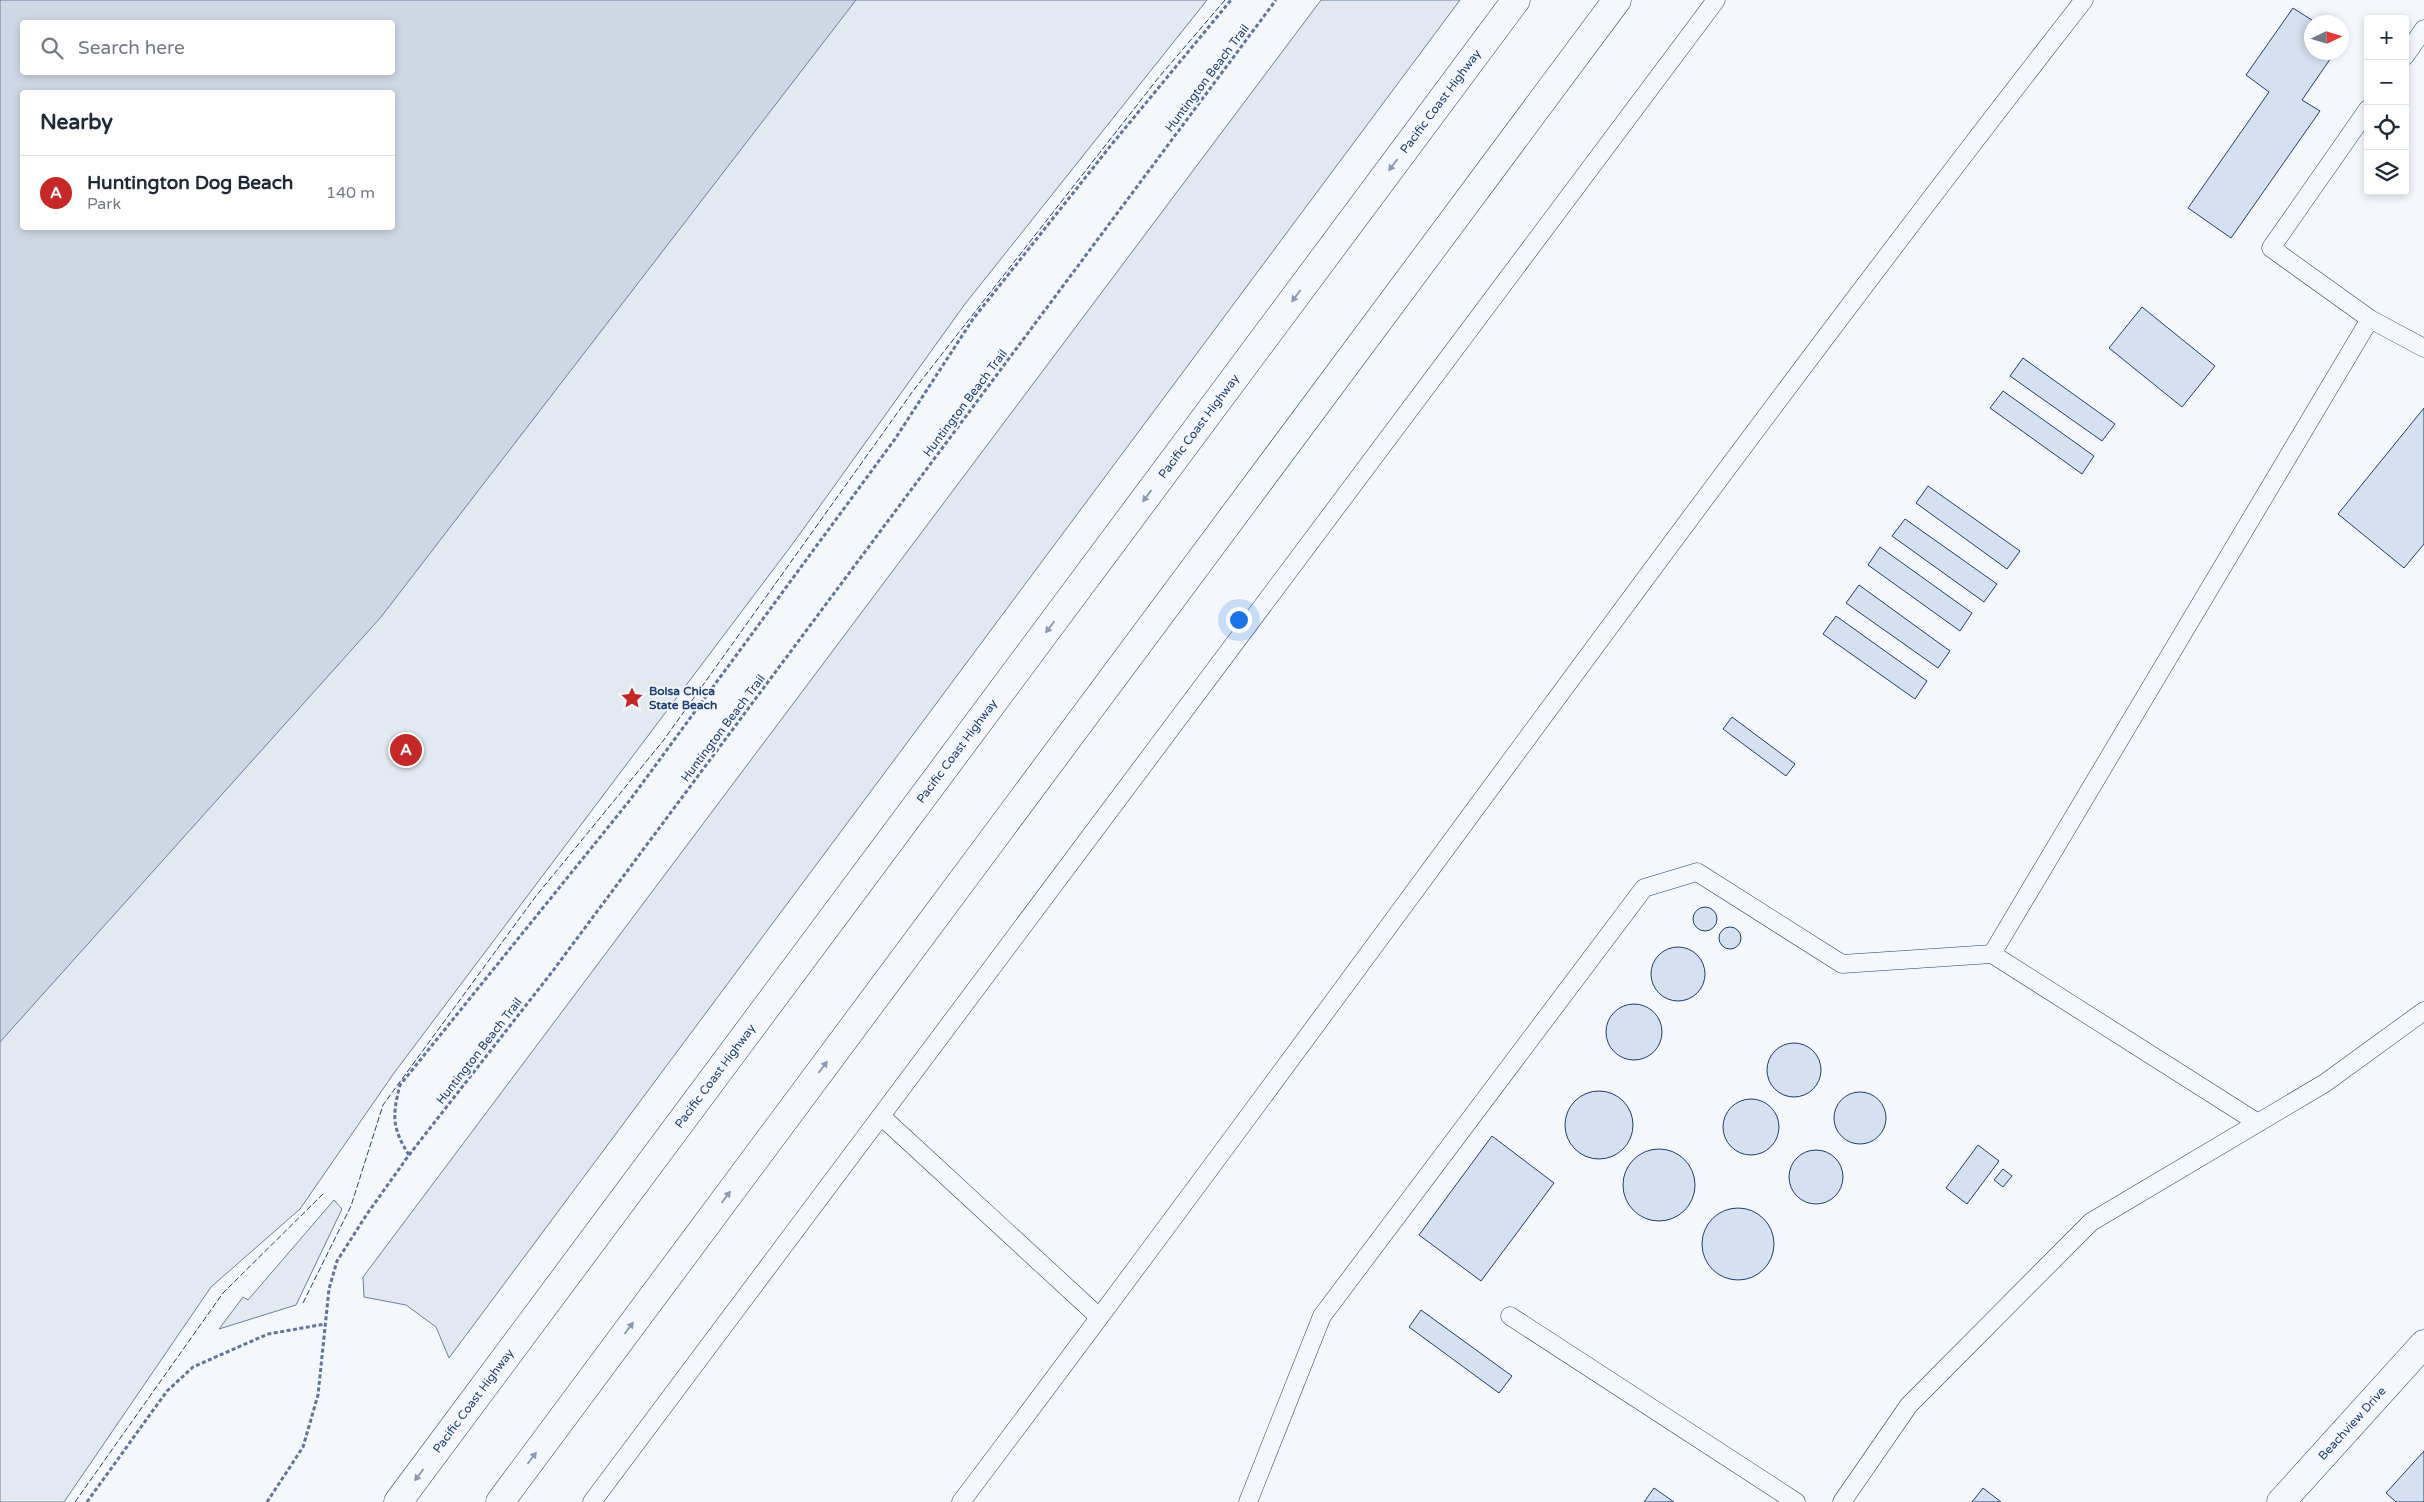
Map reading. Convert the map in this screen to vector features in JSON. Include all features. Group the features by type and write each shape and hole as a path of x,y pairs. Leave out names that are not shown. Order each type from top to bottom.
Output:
{"main road":[{"name":"Pacific Coast Highway","path":"398,1502 1516,0"},
{"path":"500,1502 1617,0"},
{"name":"Beachview Drive","path":"2281,1502 2424,1344"}],"lane":[{"path":"592,1502 1716,0"},
{"path":"961,1502 1686,522 1960,159 2084,0"},
{"path":"2409,50 2424,29"},
{"path":"2364,115 2271,248 2370,319 2424,348"},
{"path":"1992,954 2370,319"},
{"path":"1248,1502 1322,1316 1644,888 1697,872 1842,964 1992,954 2258,1123"},
{"path":"1842,1502 1909,1405 2091,1222 2325,1083 2424,1011"},
{"path":"881,1116 1099,1316"},
{"path":"1510,1316 1796,1502"}],"path":[{"path":"408,1156 397,1137 394,1110 400,1085 630,800 895,439 973,319 1112,144 1231,0"},
{"name":"Huntington Beach Trail","path":"267,1502 303,1447 318,1395 324,1324 329,1289 337,1261 408,1156 552,972 1276,0"},
{"path":"87,1502 167,1391 193,1367 268,1334 324,1324"}],"shaded area":[{"path":"0,0 856,0 381,617 0,1042"},
{"path":"802,0 1207,0 965,304 794,542 394,1073 300,1209 211,1287 64,1502 0,1502 0,959"},
{"path":"1321,0 1460,0 449,1358 436,1327 406,1305 364,1297 363,1277"},
{"path":"334,1200 342,1209 296,1305 219,1329 243,1297 248,1300"}],"building":[{"path":"2293,8 2304,15 2304,60 2330,60 2302,100 2320,111 2231,238 2188,208 2269,92 2246,75"},
{"path":"2142,307 2215,366 2182,407 2109,348"},
{"path":"2023,358 2115,424 2102,441 2010,376"},
{"path":"2003,391 2094,456 2082,474 1990,408"},
{"path":"2424,408 2424,544 2404,568 2338,514"},
{"path":"1928,486 2020,551 2007,569 1916,503"},
{"path":"1905,519 1997,584 1984,602 1892,536"},
{"path":"1880,547 1972,613 1960,631 1868,565"},
{"path":"1859,585 1950,651 1938,668 1846,603"},
{"path":"1836,616 1927,681 1915,699 1823,634"},
{"path":"1732,717 1795,764 1786,776 1723,729"},
{"path":"1705,907 1710,908 1716,914 1716,924 1710,930 1705,931 1700,930 1694,924 1693,919 1694,914 1700,908"},
{"path":"1730,927 1738,930 1741,938 1738,946 1730,949 1722,946 1719,938 1722,930"},
{"path":"1678,947 1688,949 1697,955 1703,964 1705,974 1703,984 1697,993 1688,999 1678,1001 1668,999 1659,993 1653,984 1651,974 1653,964 1659,955 1668,949"},
{"path":"1634,1004 1645,1006 1654,1012 1660,1021 1662,1032 1660,1043 1654,1052 1645,1058 1634,1060 1623,1058 1614,1052 1608,1043 1606,1032 1608,1021 1614,1012 1623,1006"},
{"path":"1794,1043 1804,1045 1813,1051 1819,1060 1821,1070 1819,1080 1813,1089 1804,1095 1794,1097 1784,1095 1775,1089 1769,1080 1767,1070 1769,1060 1775,1051 1784,1045"},
{"path":"1606,1091 1618,1097 1627,1106 1633,1118 1631,1138 1623,1149 1606,1159 1592,1159 1575,1149 1567,1138 1565,1118 1575,1101 1586,1093"},
{"path":"1860,1092 1874,1096 1882,1104 1886,1118 1882,1132 1874,1140 1860,1144 1846,1140 1838,1132 1834,1118 1838,1104 1846,1096"},
{"path":"1751,1099 1762,1101 1771,1107 1777,1116 1779,1127 1777,1138 1771,1147 1762,1153 1751,1155 1740,1153 1731,1147 1725,1138 1723,1127 1725,1116 1731,1107 1740,1101"},
{"path":"1492,1136 1554,1183 1481,1281 1419,1235"},
{"path":"1978,1145 1999,1161 1967,1204 1946,1188"},
{"path":"1659,1149 1679,1155 1689,1165 1695,1185 1689,1205 1679,1215 1659,1221 1639,1215 1629,1205 1623,1185 1629,1165 1639,1155"},
{"path":"1811,1150 1821,1150 1831,1154 1839,1162 1843,1177 1839,1192 1831,1200 1821,1204 1811,1204 1801,1200 1793,1192 1789,1182 1789,1172 1793,1162 1801,1154"},
{"path":"2003,1169 2012,1176 2003,1187 1994,1180"},
{"path":"1738,1208 1752,1211 1764,1218 1771,1230 1774,1244 1771,1258 1764,1270 1752,1277 1738,1280 1724,1277 1712,1270 1705,1258 1702,1244 1705,1230 1712,1218 1724,1211"},
{"path":"1421,1310 1512,1376 1499,1393 1409,1327"},
{"path":"2424,1451 2424,1502 2396,1502 2386,1493"},
{"path":"1654,1488 1674,1502 1644,1502"},
{"path":"1983,1488 2001,1502 1972,1502"}],"fence":[{"path":"303,1303 351,1206 383,1105 536,896 663,741 913,391 1159,77 1225,0"},
{"path":"75,1502 223,1293 325,1192"}],"place":[{"name":"Bolsa Chica State Beach","path":"632,698"},
{"name":"Huntington Dog Beach","path":"406,750"}]}
